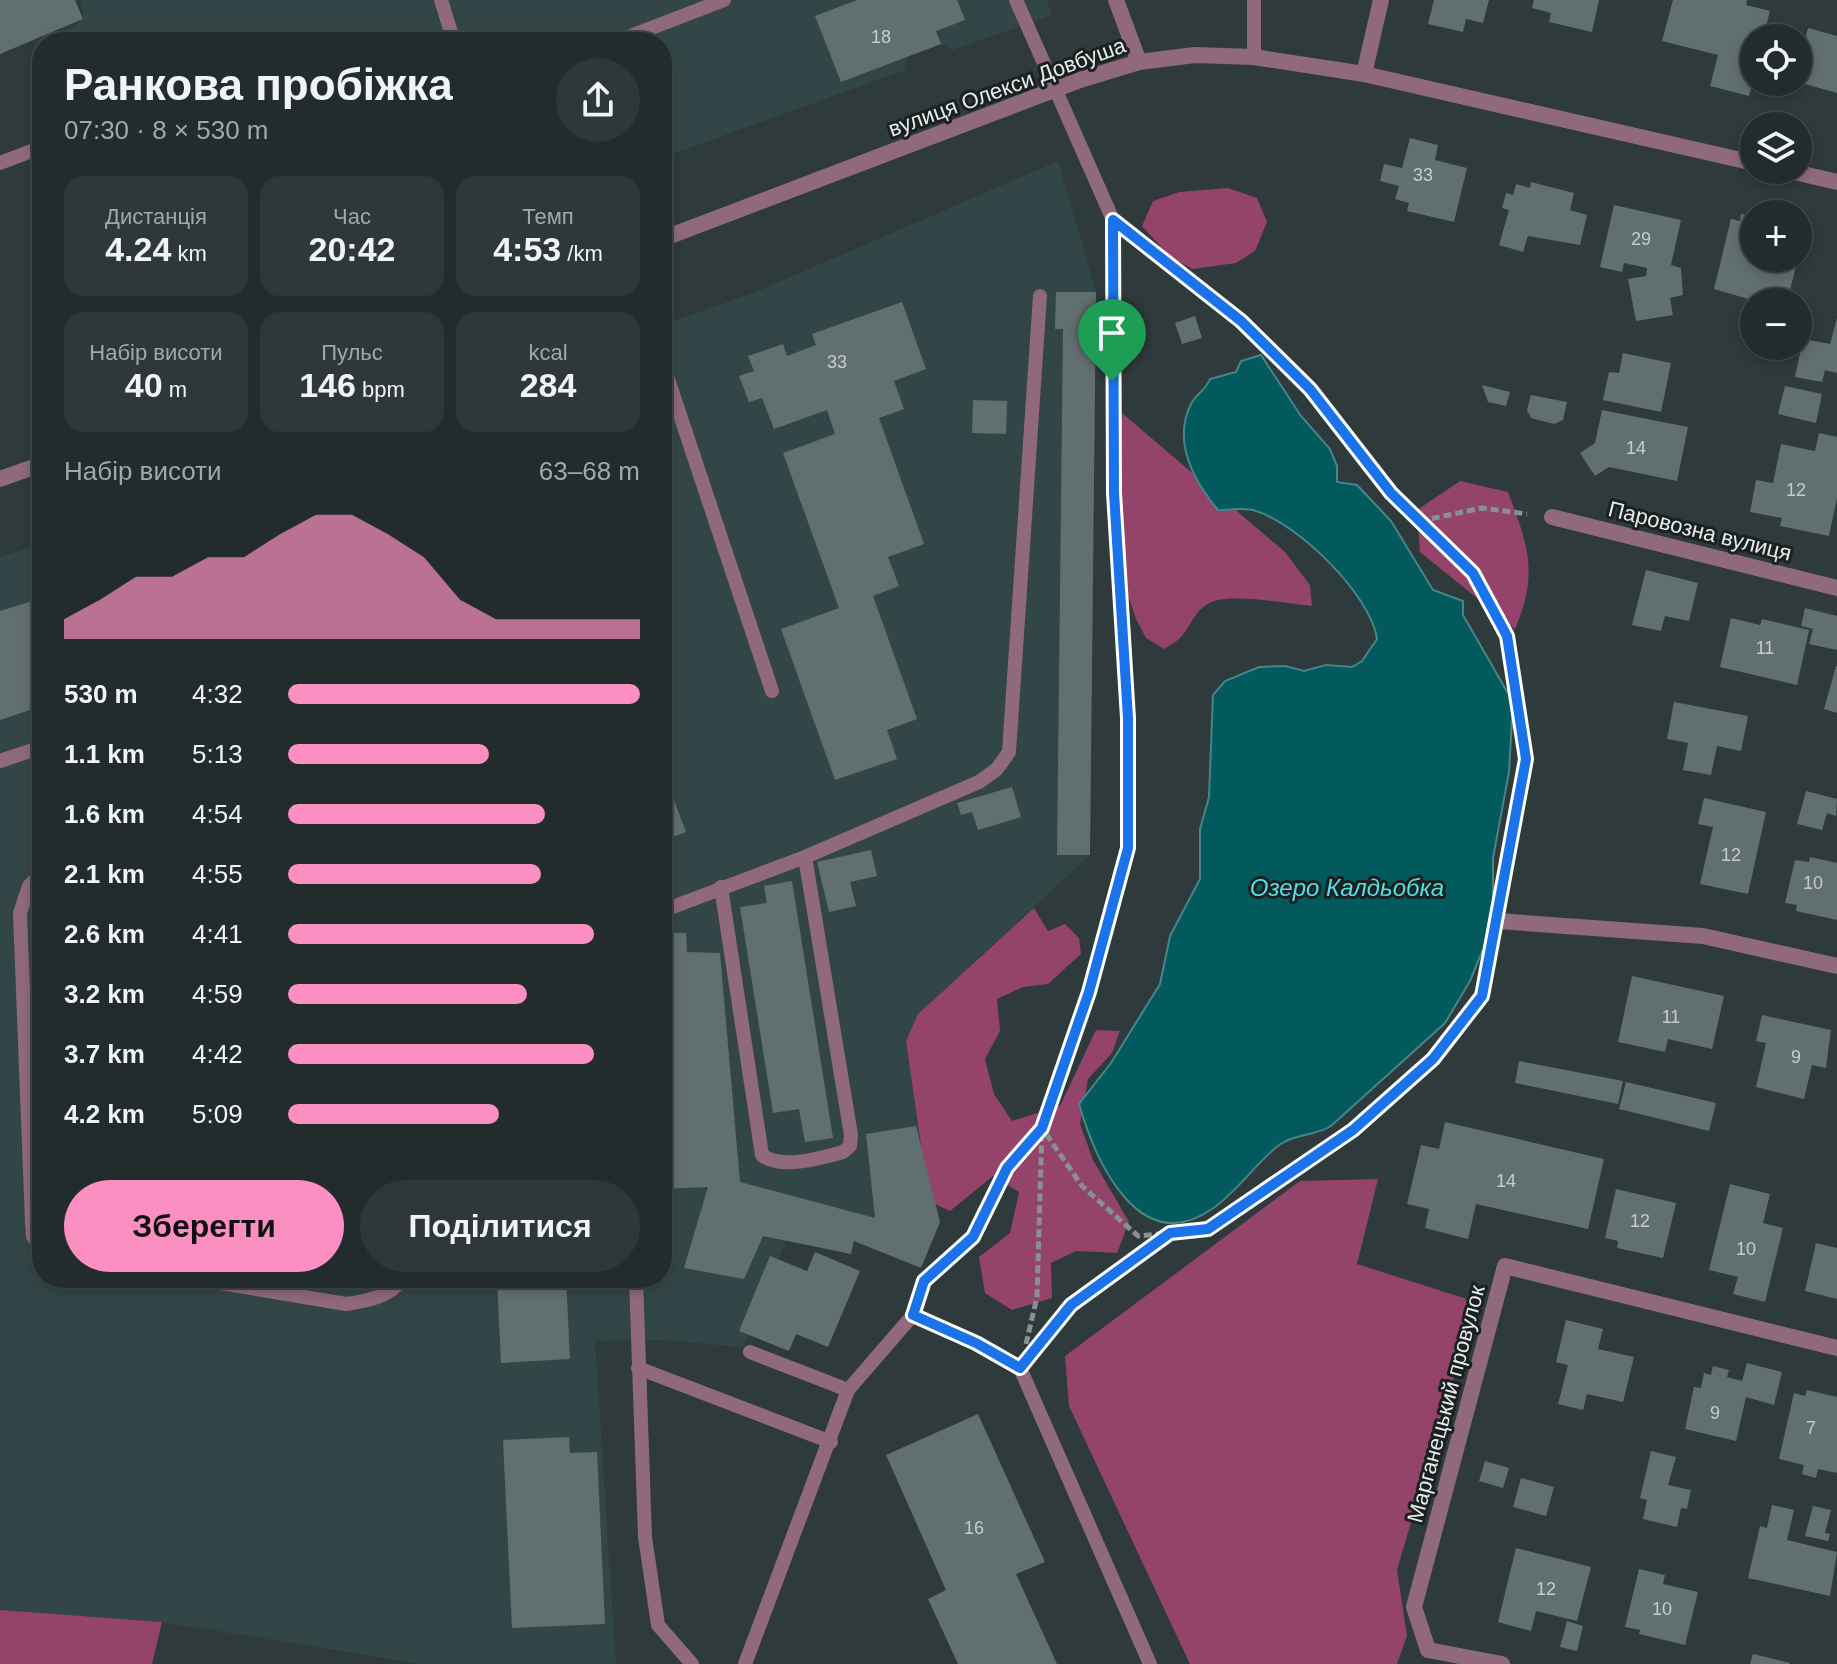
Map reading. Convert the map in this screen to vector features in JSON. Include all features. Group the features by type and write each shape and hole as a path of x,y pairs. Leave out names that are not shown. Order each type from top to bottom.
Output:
{"street":[{"path":"1116,0 1139,62"},
{"path":"1364,74 1381,0"},
{"name":"вулиця Олекси Довбуша","path":"672,235 1053,90 1139,62 1195,55 1254,57 1364,74 1740,160"},
{"path":"1812,176 1837,182"},
{"path":"0,479 32,468"},
{"name":"Паровозна вулиця","path":"1552,517 1837,588"},
{"path":"1498,921 1703,936 1837,966"},
{"name":"Марганецький провулок","path":"1425,1657 1414,1607 1505,1266 1837,1348"},
{"path":"1425,1657 1502,1664"}],"lane":[{"path":"441,0 451,32"},
{"path":"641,32 724,0"},
{"path":"1016,0 1053,90 1113,220"},
{"path":"1254,0 1254,57"},
{"path":"0,163 32,151"},
{"path":"672,907 805,857 979,782 997,769 1009,752 1040,296"},
{"path":"672,391 772,691"},
{"path":"0,761 32,750"},
{"path":"721,887 762,1155 770,1161 782,1162 843,1152 850,1146 851,1135 805,857"},
{"path":"32,883 20,913 32,1222"},
{"path":"251,1288 346,1304 370,1300 393,1288"},
{"path":"636,1288 645,1537 658,1625 692,1664"},
{"path":"745,1664 848,1390 913,1315 976,1343 1020,1368 1150,1664"},
{"path":"750,1352 848,1390"},
{"path":"638,1368 831,1442"}],"path":[{"path":"1042,1128 1082,1186 1138,1236 1208,1229 1353,1130 1433,1059 1482,996 1526,759 1507,636 1473,573 1391,493 1310,389 1241,321 1113,220"},
{"path":"1020,1368 1037,1297 1042,1128 1089,992 1128,848 1128,718 1114,493 1113,220"},
{"path":"1420,521 1482,508 1552,517"},
{"path":"913,1315 924,1281 973,1237 1007,1168 1042,1128"},
{"path":"1020,1368 1071,1305 1170,1233"}],"shaded area":[{"path":"81,0 1047,0 1052,15 953,50 941,44 907,57 905,70 672,154 672,32 66,32 83,19"},
{"path":"1058,161 1096,292 1090,855 918,1014 906,1041 934,1236 899,1248 792,1227 743,1347 661,1340 595,1341 616,1664 420,1664 162,1622 0,1610 0,557 32,546 32,1288 672,1288 672,321 758,291"},
{"path":"1228,188 1257,198 1267,222 1255,251 1236,263 1193,269 1171,258 1142,226 1153,201 1179,192"},
{"path":"1122,413 1285,552 1310,585 1312,606 1241,599 1215,601 1200,610 1185,633 1164,649 1146,638 1136,619 1109,539"},
{"path":"1460,481 1508,492 1525,544 1529,575 1515,629 1420,552 1417,510"},
{"path":"1034,908 1048,931 1065,924 1079,938 1081,954 1048,984 1023,987 997,999 1000,1031 985,1059 994,1094 1012,1121 1060,1106 1096,1030 1120,1031 1112,1053 1088,1079 1080,1124 1093,1160 1129,1222 1117,1253 1076,1251 1051,1263 1052,1298 1012,1310 985,1293 979,1257 1010,1233 1019,1192 993,1176 950,1211 929,1201 906,1041 918,1014"},
{"path":"1378,1179 1357,1264 1476,1302 1397,1570 1407,1636 1397,1664 1190,1664 1069,1406 1065,1356 1300,1181"},
{"path":"0,1610 162,1622 152,1664 0,1664"}],"water":[{"name":"Озеро Калдьобка","path":"1261,355 1301,416 1330,449 1337,466 1337,482 1357,485 1391,521 1433,590 1463,601 1463,615 1513,702 1509,772 1493,858 1493,901 1486,942 1470,981 1445,1023 1331,1126 1279,1145 1212,1209 1186,1221 1162,1222 1142,1213 1124,1196 1109,1175 1096,1151 1079,1104 1111,1063 1160,984 1170,936 1200,879 1200,829 1209,797 1213,695 1225,681 1259,667 1285,666 1304,671 1326,665 1352,667 1362,661 1377,639 1372,621 1361,602 1330,563 1273,518 1252,510 1218,510 1201,487 1188,460 1184,433 1193,401 1210,379 1236,372 1241,361"}],"building":[{"path":"0,0 75,0 83,19 52,32 32,32 32,41 0,54"},
{"path":"857,0 957,0 965,20 936,31 941,44 841,82 815,16"},
{"path":"1434,0 1489,0 1483,23 1466,19 1463,32 1428,24"},
{"path":"1534,0 1599,0 1592,32 1549,22 1551,13 1532,8"},
{"path":"1673,0 1747,0 1746,5 1770,11 1767,24 1740,24 1740,94 1710,86 1718,55 1662,41"},
{"path":"1812,29 1837,36 1837,93 1812,86"},
{"path":"1410,138 1438,145 1435,160 1467,168 1454,222 1407,211 1409,203 1395,199 1399,186 1380,181 1384,164 1402,168"},
{"path":"1531,182 1574,193 1570,210 1587,215 1580,245 1528,236 1523,252 1499,245 1509,210 1502,208 1506,193 1513,195 1516,184 1530,188"},
{"path":"1614,205 1681,220 1671,265 1681,268 1683,295 1670,298 1673,315 1636,321 1628,279 1646,276 1647,268 1624,263 1622,272 1600,267"},
{"path":"1731,219 1740,221 1740,272 1794,272 1790,288 1740,288 1740,297 1714,289"},
{"path":"1056,292 1096,292 1090,855 1057,855 1063,329 1055,329"},
{"path":"902,302 926,369 894,381 904,409 879,418 924,544 888,557 899,586 873,596 917,719 887,730 897,759 835,780 781,629 839,608 783,453 835,434 827,410 774,429 762,398 749,402 739,376 754,371 748,356 783,344 787,356 816,345 812,334"},
{"path":"1195,316 1202,338 1182,344 1175,323"},
{"path":"1837,318 1837,373 1825,370 1822,382 1795,377 1799,360 1812,360 1812,341 1830,344"},
{"path":"1623,353 1671,363 1661,412 1603,400 1609,372 1619,373"},
{"path":"1482,385 1510,392 1506,406 1488,402"},
{"path":"1785,386 1822,394 1816,423 1778,414"},
{"path":"1531,395 1567,402 1563,420 1554,424 1531,418 1527,410"},
{"path":"973,400 1007,401 1006,434 972,433"},
{"path":"1602,410 1688,427 1677,481 1609,467 1595,476 1580,453 1595,443"},
{"path":"1819,433 1837,437 1837,498 1829,536 1780,526 1782,518 1750,512 1756,480 1773,483 1781,444 1815,451"},
{"path":"1646,570 1698,583 1689,621 1665,616 1661,631 1632,625"},
{"path":"32,601 32,709 0,720 0,611"},
{"path":"1805,608 1837,616 1837,650 1809,644 1813,629 1801,626"},
{"path":"1731,618 1760,625 1762,619 1809,630 1797,685 1720,667"},
{"path":"1837,666 1837,713 1824,709"},
{"path":"1674,702 1748,716 1741,751 1717,746 1711,775 1683,770 1688,743 1667,739"},
{"path":"1012,787 1021,817 978,830 972,812 961,815 957,803"},
{"path":"1806,791 1837,799 1836,816 1827,813 1822,830 1797,824"},
{"path":"672,795 686,832 672,837"},
{"path":"1704,798 1766,812 1748,894 1700,884 1713,827 1698,824"},
{"path":"871,850 877,876 850,882 856,906 829,912 817,862"},
{"path":"1810,857 1837,863 1837,920 1796,911 1797,905 1785,903 1795,860 1809,862"},
{"path":"792,881 833,1138 805,1142 799,1109 773,1113 740,907 767,903 764,886"},
{"path":"672,933 686,933 687,952 720,953 740,1182 875,1218 866,1134 916,1126 940,1222 921,1268 854,1241 851,1254 763,1236 744,1279 684,1268 708,1187 672,1189"},
{"path":"1632,976 1724,996 1712,1049 1668,1039 1665,1052 1618,1042"},
{"path":"1762,1015 1831,1030 1826,1068 1812,1065 1804,1099 1756,1087 1766,1043 1756,1041"},
{"path":"1519,1061 1623,1081 1618,1104 1515,1083"},
{"path":"1626,1082 1716,1103 1709,1131 1619,1109"},
{"path":"1445,1122 1604,1159 1588,1229 1476,1204 1468,1239 1425,1228 1429,1209 1407,1204 1421,1145 1439,1149"},
{"path":"1730,1184 1770,1194 1763,1223 1783,1228 1765,1302 1733,1294 1738,1277 1709,1270"},
{"path":"1616,1189 1676,1203 1663,1258 1617,1248 1618,1241 1605,1238"},
{"path":"1816,1243 1837,1248 1837,1299 1805,1291"},
{"path":"815,1252 860,1271 828,1347 796,1334 789,1351 739,1331 770,1256 807,1271"},
{"path":"497,1288 566,1288 570,1359 501,1363"},
{"path":"1566,1320 1603,1329 1598,1349 1634,1357 1623,1402 1587,1394 1583,1410 1558,1404 1568,1365 1556,1362"},
{"path":"1747,1363 1782,1372 1774,1405 1746,1397 1736,1441 1685,1429 1694,1387 1701,1388 1704,1373 1711,1375 1713,1366 1729,1370 1727,1377 1742,1381"},
{"path":"1807,1390 1837,1397 1837,1473 1818,1469 1816,1478 1802,1474 1804,1465 1779,1459 1794,1393 1805,1396"},
{"path":"978,1414 1045,1562 1016,1574 1057,1664 958,1664 928,1599 946,1590 886,1455"},
{"path":"569,1437 570,1453 597,1452 605,1624 512,1628 503,1440"},
{"path":"1651,1451 1676,1457 1668,1485 1691,1490 1687,1509 1681,1508 1677,1527 1643,1519 1647,1500 1640,1498"},
{"path":"1485,1461 1509,1468 1503,1488 1479,1481"},
{"path":"1521,1478 1554,1487 1546,1516 1513,1507"},
{"path":"1772,1505 1794,1510 1787,1540 1837,1552 1830,1596 1748,1578 1760,1526 1767,1528"},
{"path":"1813,1506 1831,1510 1825,1533 1830,1534 1828,1541 1805,1536"},
{"path":"1516,1548 1591,1567 1577,1621 1536,1611 1531,1631 1498,1622"},
{"path":"1639,1569 1665,1575 1663,1584 1698,1592 1685,1645 1639,1634 1640,1630 1625,1627"},
{"path":"1567,1621 1583,1626 1577,1651 1560,1647"},
{"path":"1753,1654 1790,1663 1750,1664"}],"route":[{"path":"1113,220 1241,321 1310,389 1391,493 1473,573 1507,636 1526,759 1502,902 1482,996 1433,1059 1353,1130 1208,1229 1170,1233 1071,1305 1020,1368 976,1343 913,1315 924,1281 973,1237 1007,1168 1042,1128 1089,992 1128,848 1128,718 1114,493 1112,381 1113,220"}]}
